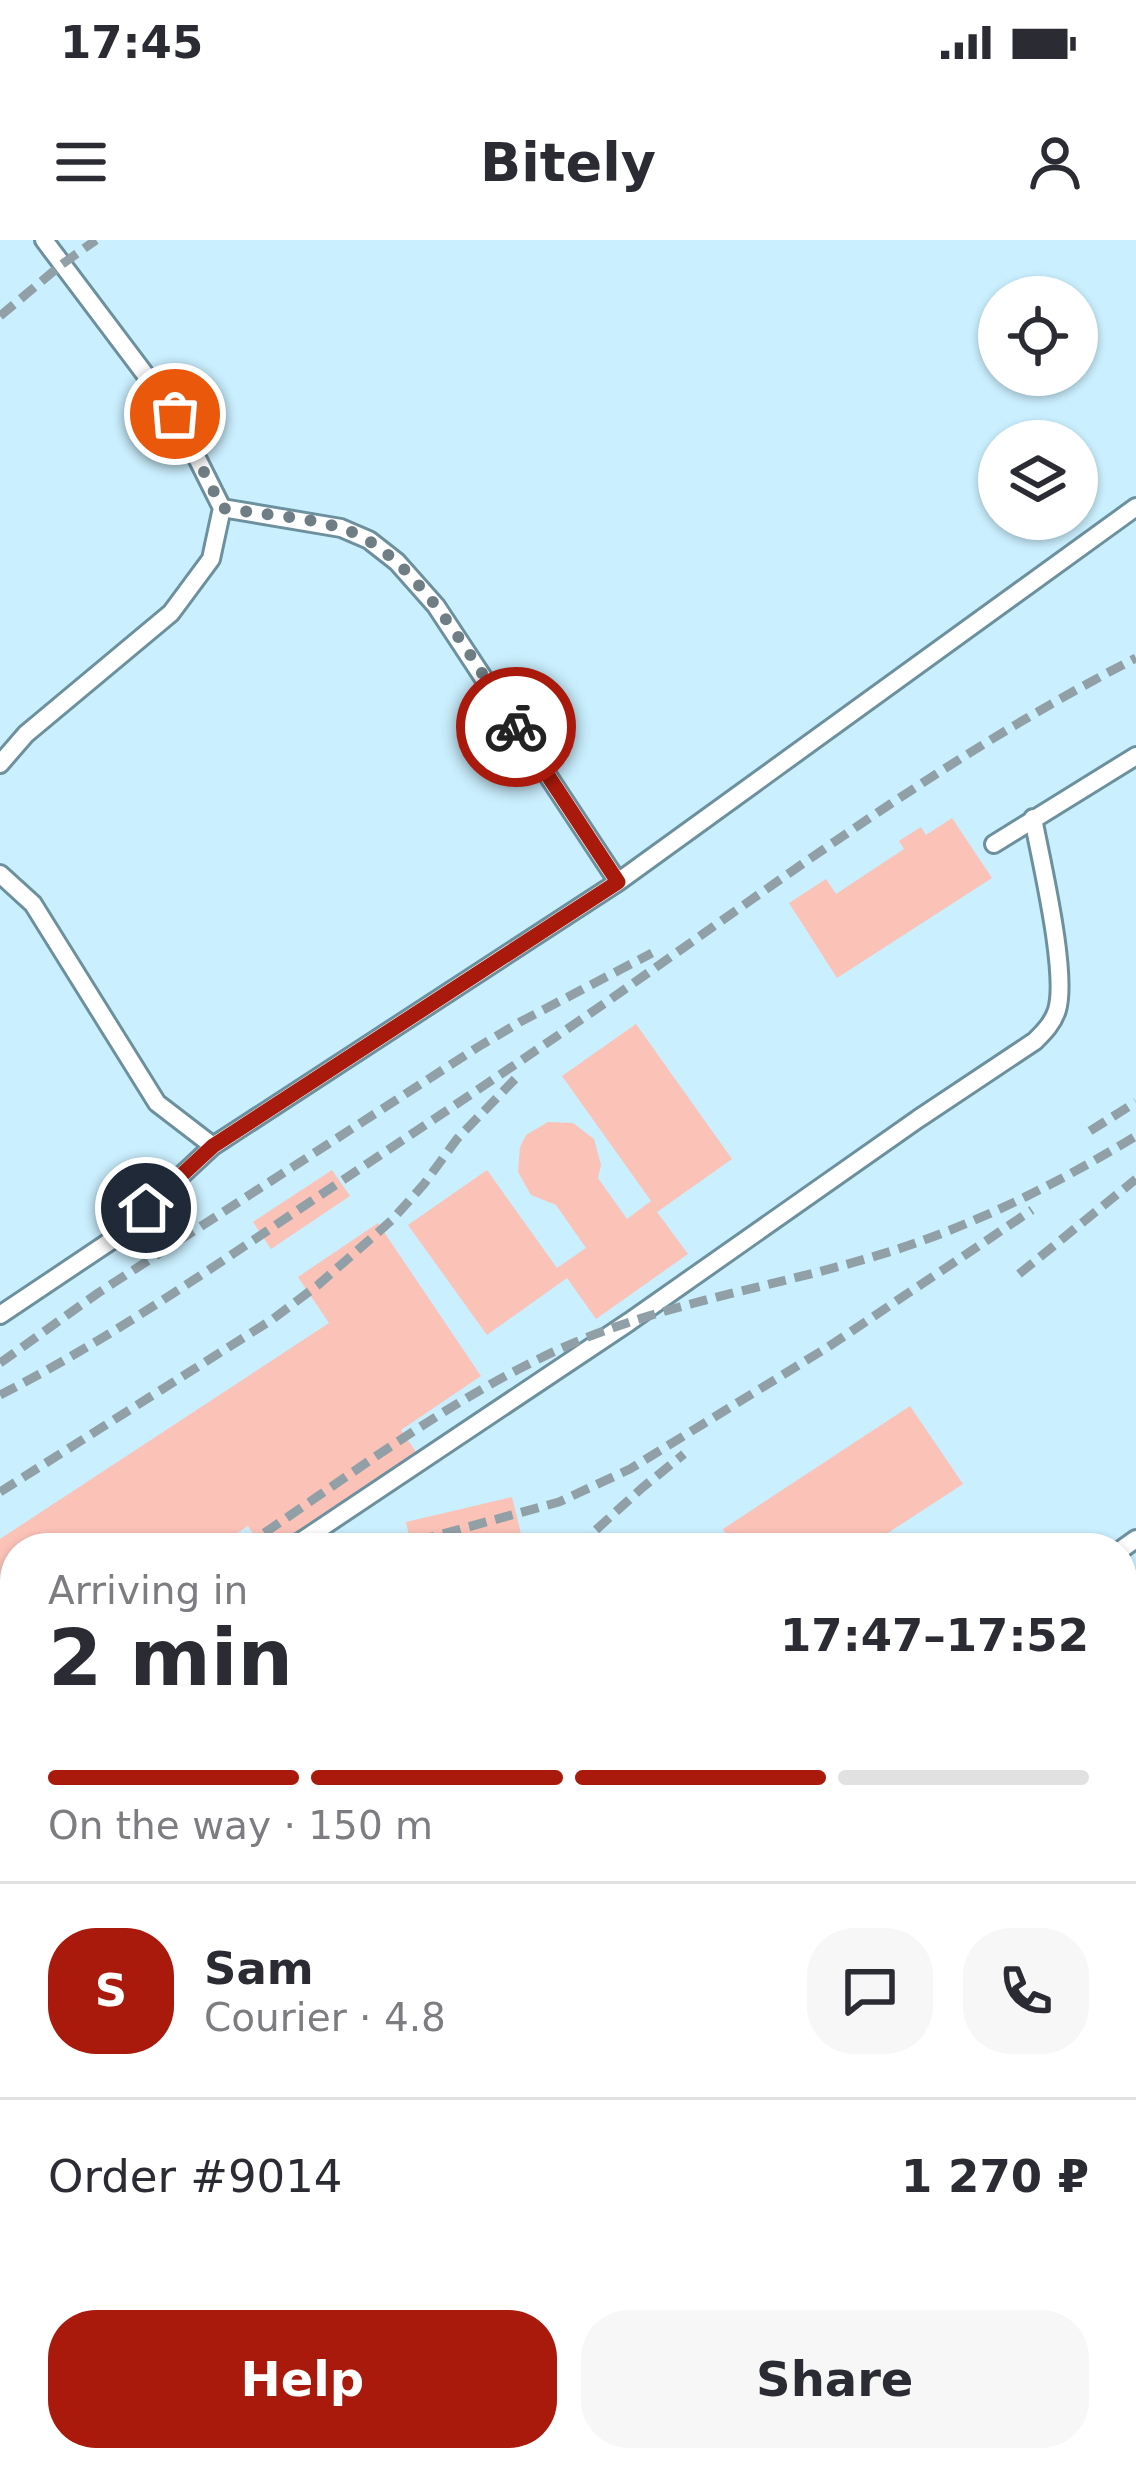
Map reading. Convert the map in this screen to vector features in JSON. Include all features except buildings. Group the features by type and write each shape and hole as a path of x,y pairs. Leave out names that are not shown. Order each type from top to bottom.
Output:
{"lane":[{"path":"0,764 26,734 171,613 211,559 222,508 175,414 44,240"},
{"path":"0,1315 112,1240 213,1146 618,882 1136,507"},
{"path":"222,508 341,528 369,540 397,562 436,606 618,882"},
{"path":"994,844 1136,756"},
{"path":"313,1533 1035,1041 1058,1009 1059,966 1034,818"},
{"path":"0,874 33,904 157,1103 213,1146"}],"shaded area":[{"path":"0,240 1136,240 1136,1533 0,1533"}],"railway":[{"path":"0,316 96,240"},
{"path":"0,1395 116,1330 228,1257 936,775 1136,658"},
{"path":"0,1363 98,1293 478,1047 652,953"},
{"path":"0,1492 273,1319 318,1285 392,1220 457,1139 515,1079"},
{"path":"1090,1131 1136,1102"},
{"path":"264,1533 408,1435 538,1359 661,1312 930,1238 1020,1199 1136,1136"},
{"path":"1019,1274 1136,1179"},
{"path":"446,1533 559,1502 630,1469 828,1347 1032,1210"},
{"path":"592,1533 684,1454"}],"way so far":[{"path":"175,414 222,508 341,528 369,540 397,562 436,606 516,727"}],"route":[{"path":"146,1208 213,1146 618,882 516,727"}]}
